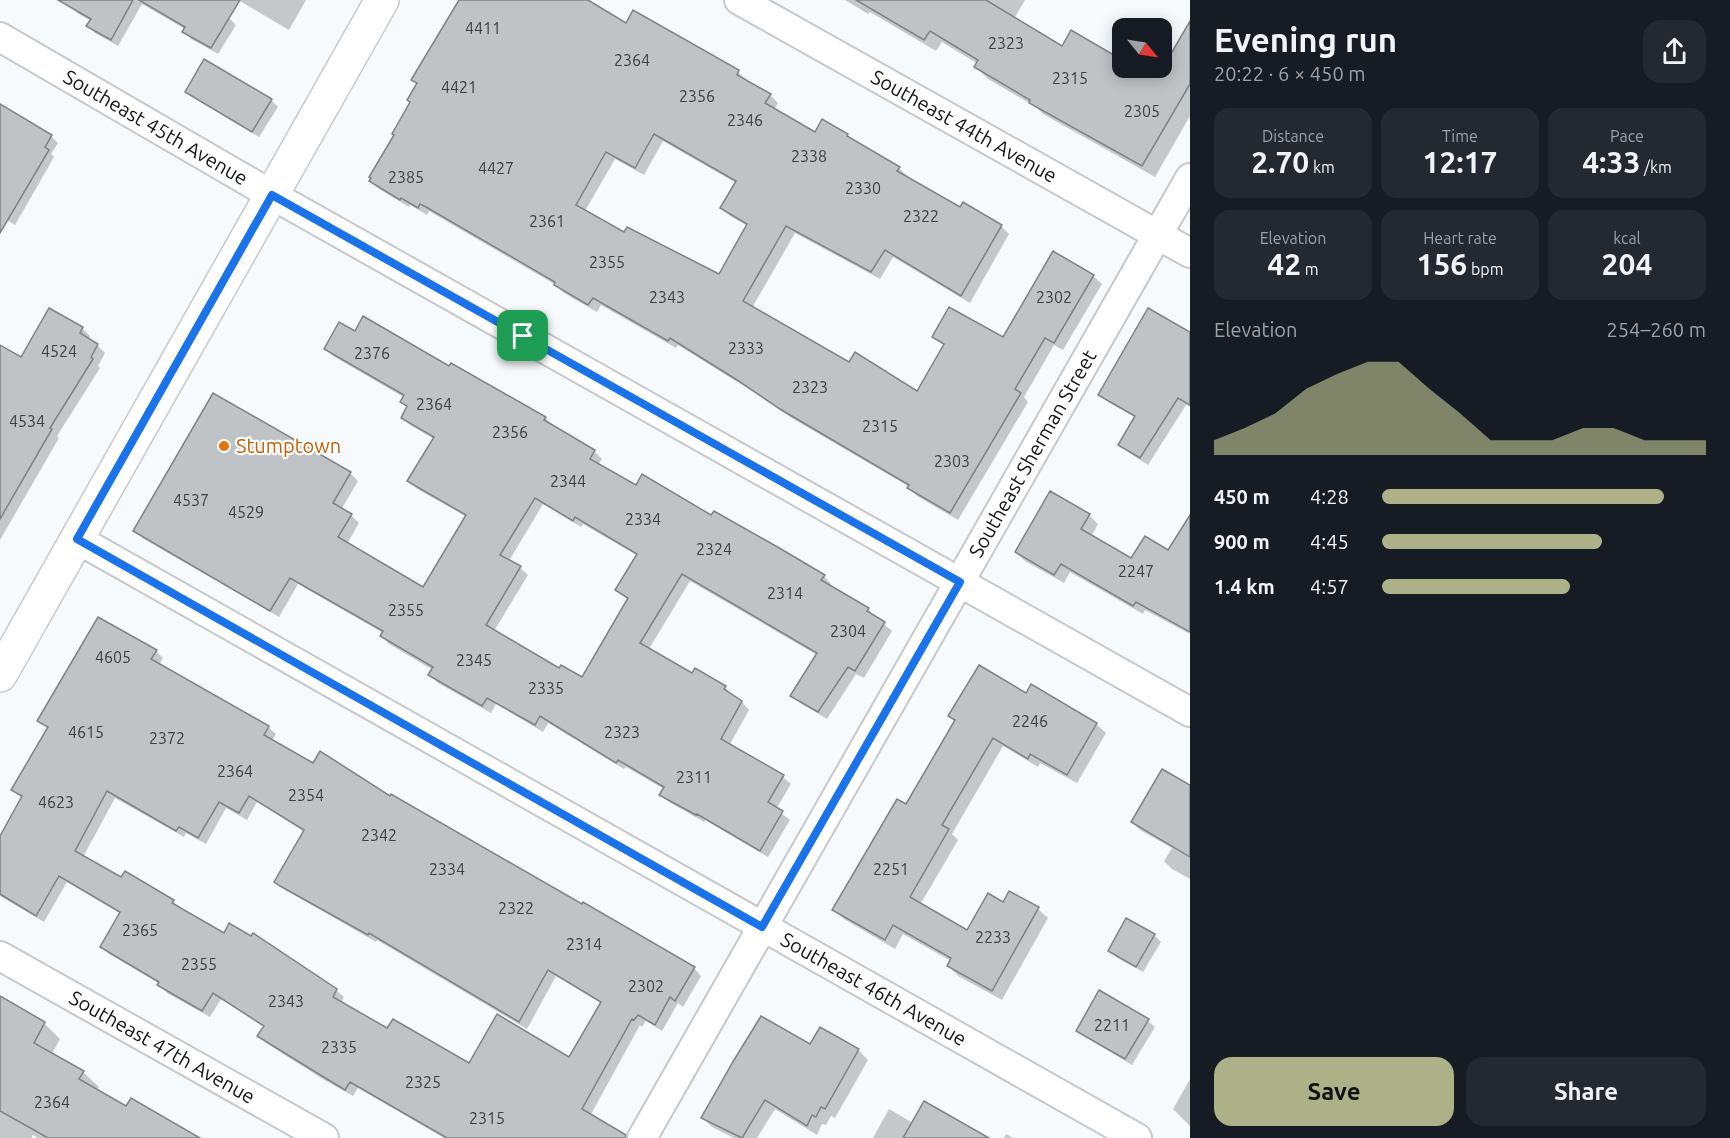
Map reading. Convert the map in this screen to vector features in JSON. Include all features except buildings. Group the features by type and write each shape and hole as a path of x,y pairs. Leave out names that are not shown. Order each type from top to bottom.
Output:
{"main road":[{"path":"0,675 382,0"}],"street":[{"name":"Southeast 44th Avenue","path":"739,0 1190,253"},
{"name":"Southeast 45th Avenue","path":"0,37 272,195 1190,712"},
{"name":"Southeast Sherman Street","path":"642,1138 1190,178"},
{"name":"Southeast 46th Avenue","path":"77,539 1137,1138"},
{"name":"Southeast 47th Avenue","path":"0,956 324,1138"}],"place":[{"name":"Stumptown","path":"224,446"}],"route":[{"path":"272,195 523,336 960,582 762,927 77,539 272,195"}]}
